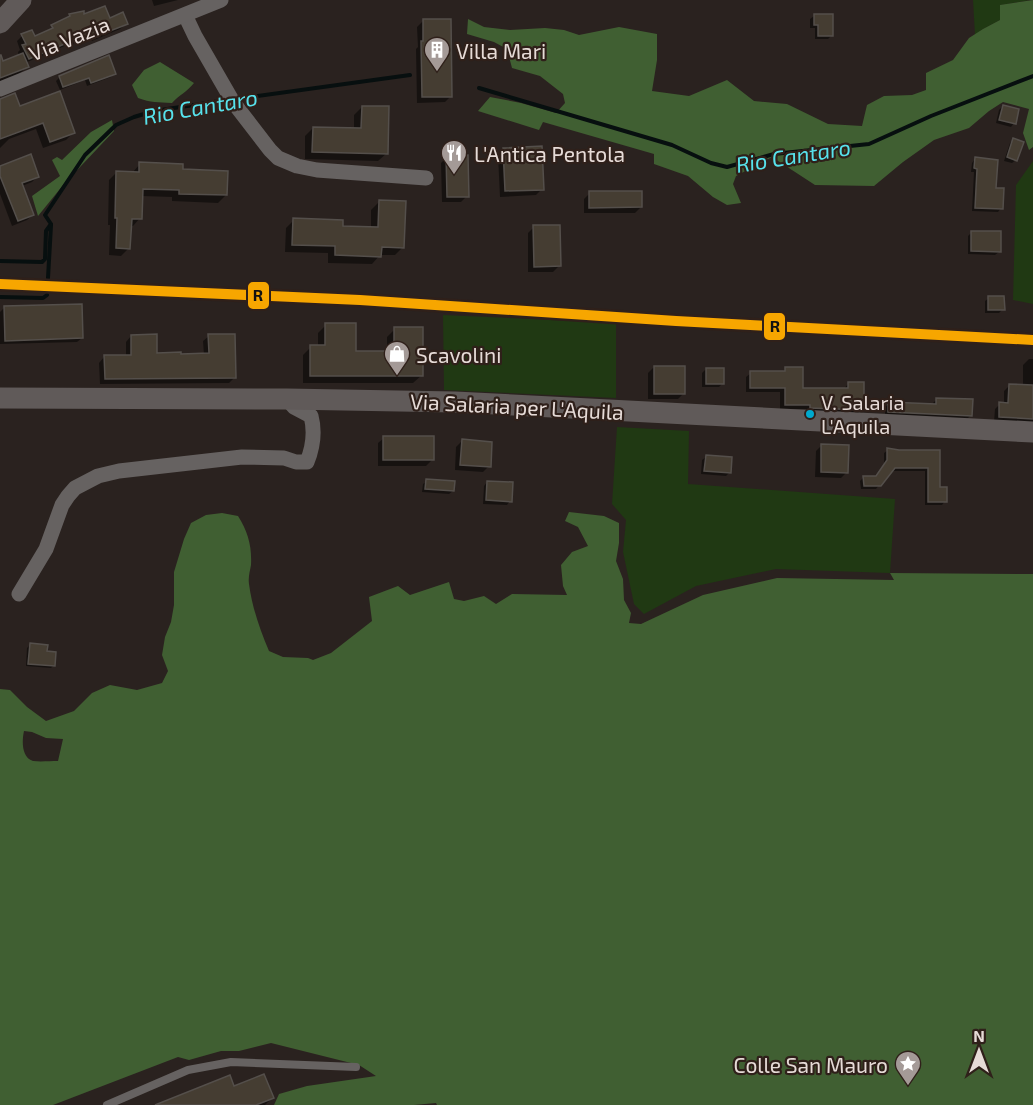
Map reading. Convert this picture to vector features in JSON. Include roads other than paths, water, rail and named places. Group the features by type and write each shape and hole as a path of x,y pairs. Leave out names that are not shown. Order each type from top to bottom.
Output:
{"main road":[{"path":"0,23 21,0"},
{"name":"Via Salaria per L'Aquila","path":"0,398 455,402 1033,432"}],"street":[{"name":"Via Vazia","path":"0,89 221,0"},
{"path":"185,15 234,102 278,158 297,166 317,170 426,178"},
{"path":"19,594 46,549 62,505 68,496 75,488 98,476 119,471 242,457 284,458 296,462 307,462 311,451 313,430 311,416 294,407 287,399"}],"lane":[{"path":"106,1105 188,1070 231,1062 356,1067"}],"waterway":[{"name":"Rio Cantaro","path":"235,99 410,75"},
{"name":"Rio Cantaro","path":"479,88 672,145 711,163 727,167 774,154 869,144 931,116 1033,76"},
{"name":"Rio Cantaro","path":"0,261 42,262 45,259 46,231 51,224 45,215 85,155 116,125 154,111 227,100"},
{"name":"Rio Cantaro","path":"48,278 51,225"},
{"name":"Rio Cantaro","path":"0,297 43,298 47,295"}],"place":[{"name":"Villa Mari","path":"437,73"},
{"name":"L'Antica Pentola","path":"454,176"},
{"name":"Scavolini","path":"397,377"},
{"name":"V. Salaria L'Aquila","path":"810,414"},
{"name":"Colle San Mauro","path":"908,1087"}]}
